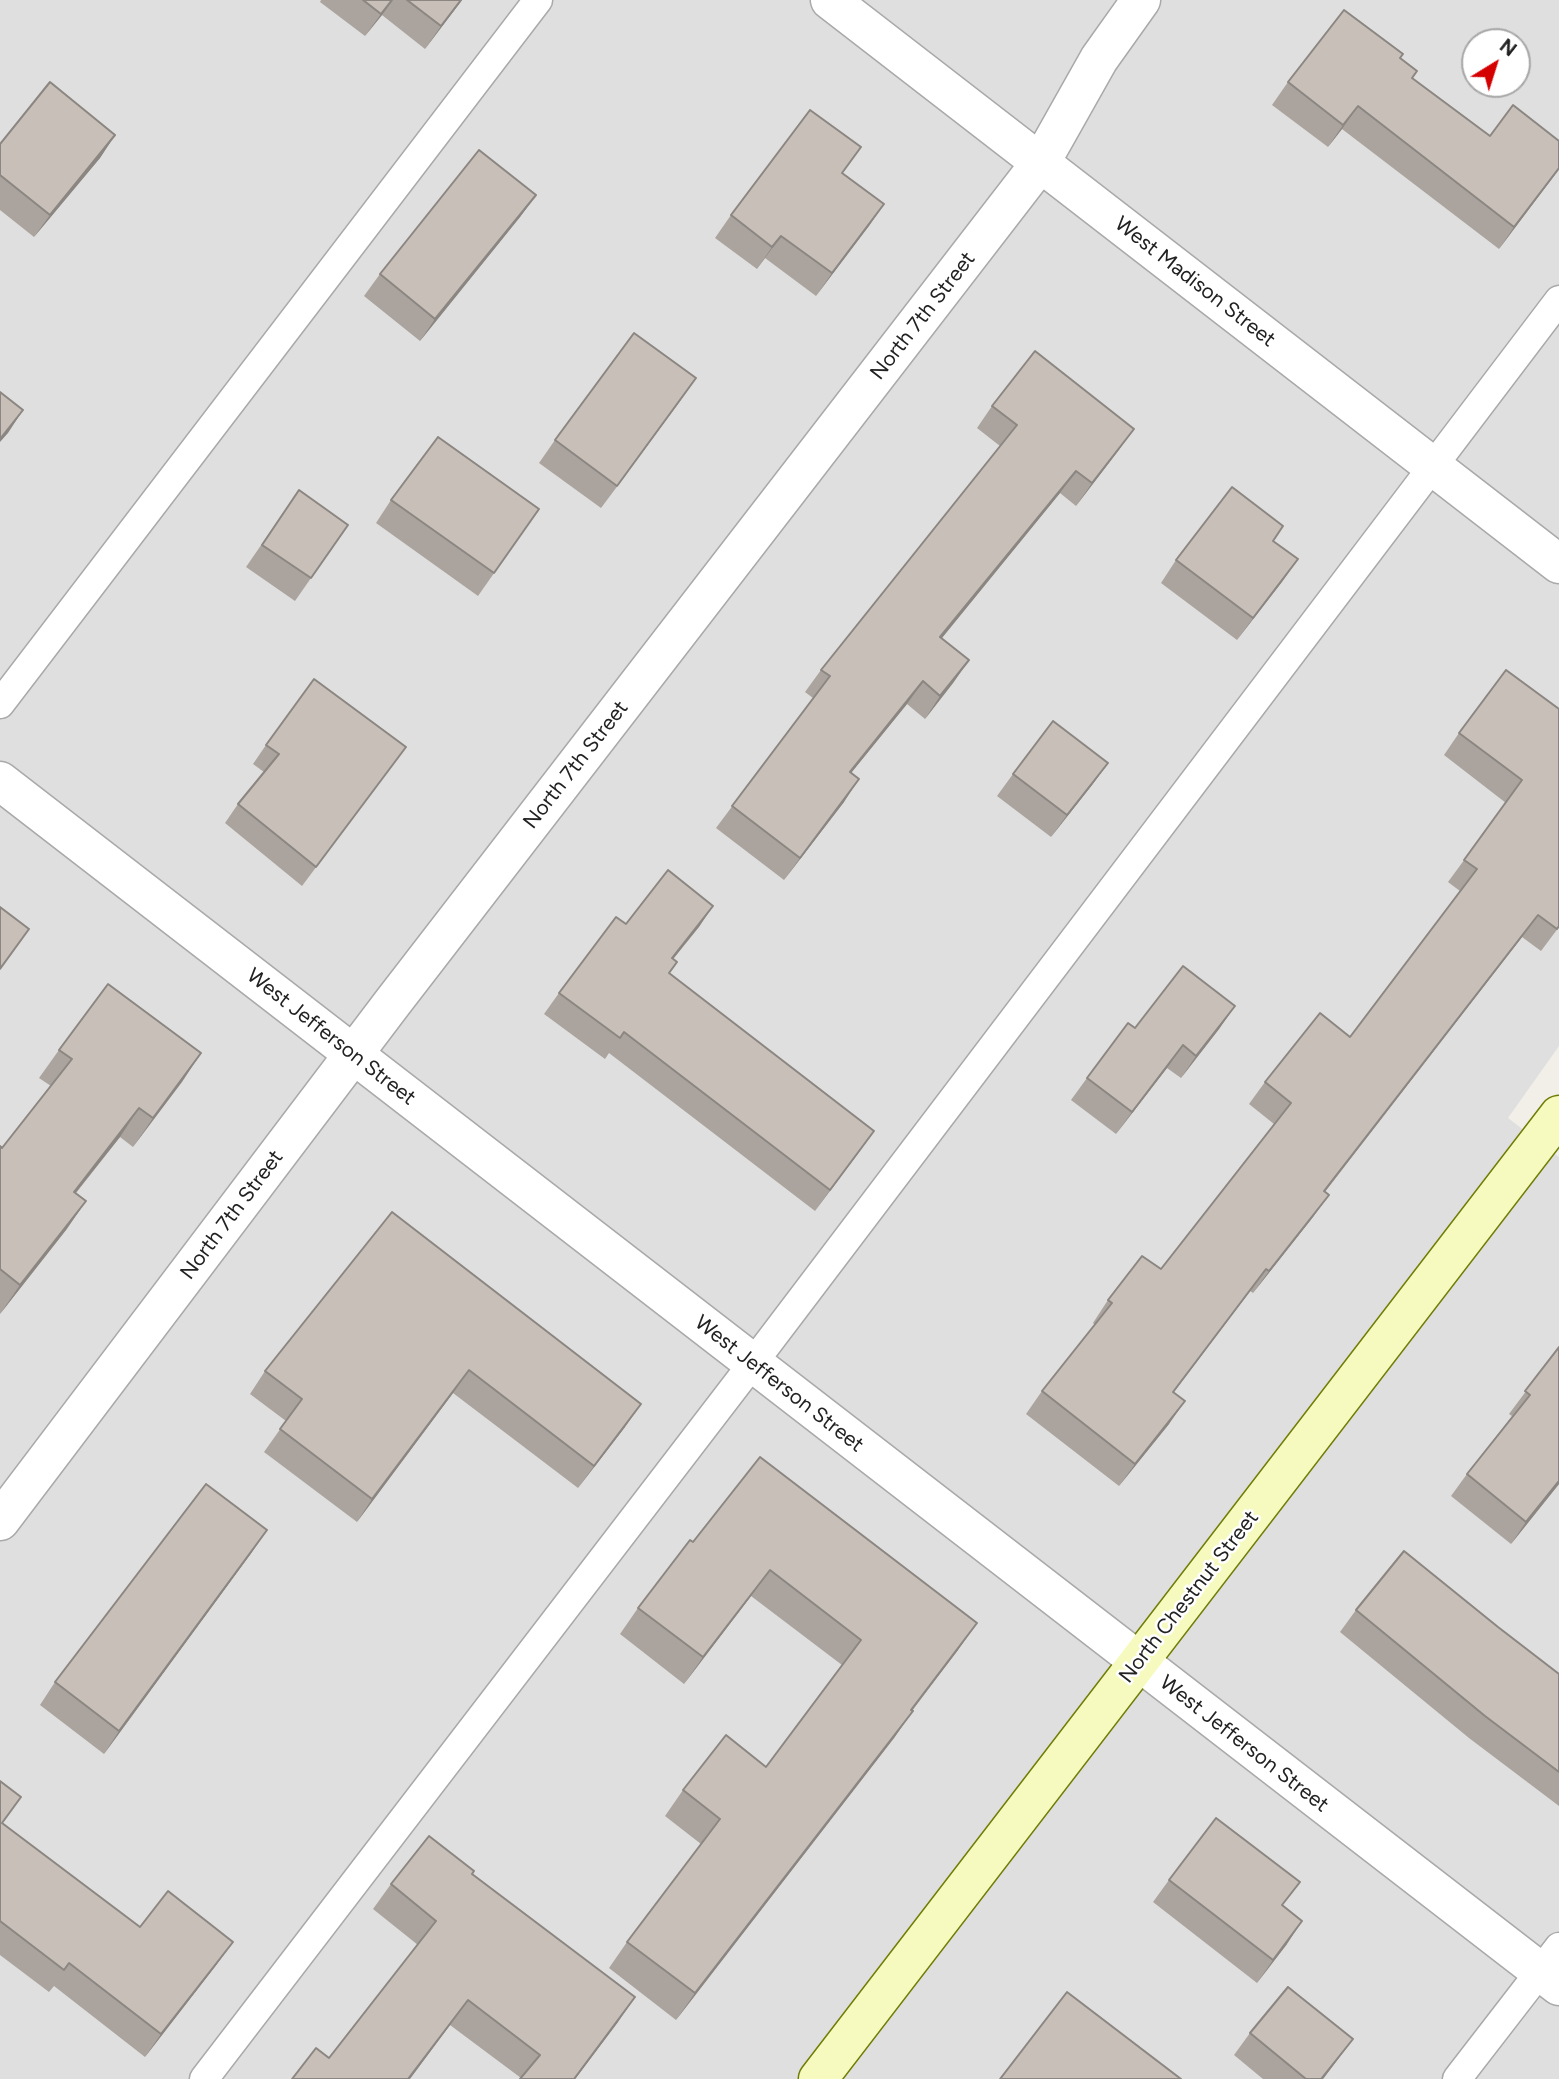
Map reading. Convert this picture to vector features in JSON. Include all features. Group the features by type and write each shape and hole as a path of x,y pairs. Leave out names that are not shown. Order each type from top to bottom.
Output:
{"main road":[{"name":"North Chestnut Street","path":"818,2079 1559,1115"}],"street":[{"name":"West Madison Street","path":"830,0 1559,564"},
{"name":"North 7th Street","path":"0,1521 353,1055 1041,162 1099,59 1141,0"},
{"name":"West Jefferson Street","path":"0,781 1139,1662 1553,1968"}],"lane":[{"path":"0,704 538,0"},
{"path":"204,2079 753,1363 1559,300"},
{"path":"1457,2079 1553,1968"}],"shaded area":[{"path":"0,0 1559,0 1559,1046 1508,1118 1559,1157 1559,2079 0,2079"}],"building":[{"path":"363,0 392,0 381,14"},
{"path":"407,0 461,0 441,26"},
{"path":"1344,10 1403,54 1400,58 1417,71 1412,78 1490,136 1513,105 1559,141 1559,168 1514,227 1358,106 1343,125 1288,82"},
{"path":"50,82 115,135 50,215 0,175 0,144"},
{"path":"810,110 861,147 842,173 884,204 832,273 781,236 772,247 731,215"},
{"path":"479,150 536,195 435,319 380,274"},
{"path":"634,333 696,378 617,486 555,440"},
{"path":"1035,351 1134,429 1092,483 1076,471 940,637 969,660 940,696 923,681 850,772 859,779 800,858 732,806 830,676 821,670 1017,425 992,406"},
{"path":"0,392 23,410 0,439"},
{"path":"438,437 539,509 494,573 391,500"},
{"path":"1232,487 1283,526 1273,541 1298,559 1253,618 1176,560"},
{"path":"299,490 348,525 311,578 262,545"},
{"path":"1506,670 1559,709 1559,926 1557,929 1538,915 1324,1191 1329,1195 1269,1271 1266,1269 1173,1392 1185,1401 1135,1464 1042,1391 1112,1303 1108,1300 1142,1256 1161,1269 1291,1103 1265,1082 1320,1013 1350,1037 1477,869 1464,860 1522,780 1459,733"},
{"path":"314,679 406,747 316,867 238,804 279,754 266,745"},
{"path":"1053,721 1108,763 1067,815 1013,774"},
{"path":"668,870 713,906 672,958 677,962 669,973 874,1131 830,1190 624,1032 620,1038 559,993 616,917 626,924"},
{"path":"0,907 29,929 0,969"},
{"path":"1183,966 1235,1006 1196,1056 1183,1045 1132,1112 1087,1078 1128,1023 1135,1028"},
{"path":"108,984 201,1053 153,1118 139,1108 74,1192 86,1201 20,1285 0,1269 0,1146 2,1148 72,1059 59,1050"},
{"path":"392,1212 641,1404 594,1466 469,1370 372,1499 280,1429 302,1399 265,1371"},
{"path":"1559,1347 1559,1481 1526,1522 1467,1474 1530,1395 1525,1391"},
{"path":"760,1457 977,1623 911,1710 913,1711 695,1993 627,1942 720,1819 683,1790 726,1735 766,1767 861,1640 770,1570 703,1657 638,1608 690,1540 693,1542"},
{"path":"206,1484 267,1530 119,1731 55,1682"},
{"path":"1404,1551 1559,1674 1559,1772 1485,1716 1356,1610"},
{"path":"0,1781 21,1797 2,1823 140,1927 168,1891 233,1942 161,2034 69,1963 64,1970 0,1921"},
{"path":"1216,1818 1300,1882 1282,1905 1302,1921 1273,1960 1169,1880"},
{"path":"429,1836 474,1871 472,1874 635,1997 574,2079 520,2079 540,2055 468,2000 408,2079 292,2079 316,2048 329,2058 436,1921 391,1884"},
{"path":"1288,1987 1353,2039 1321,2079 1306,2079 1250,2033"},
{"path":"1067,1992 1181,2079 1000,2079"}]}
